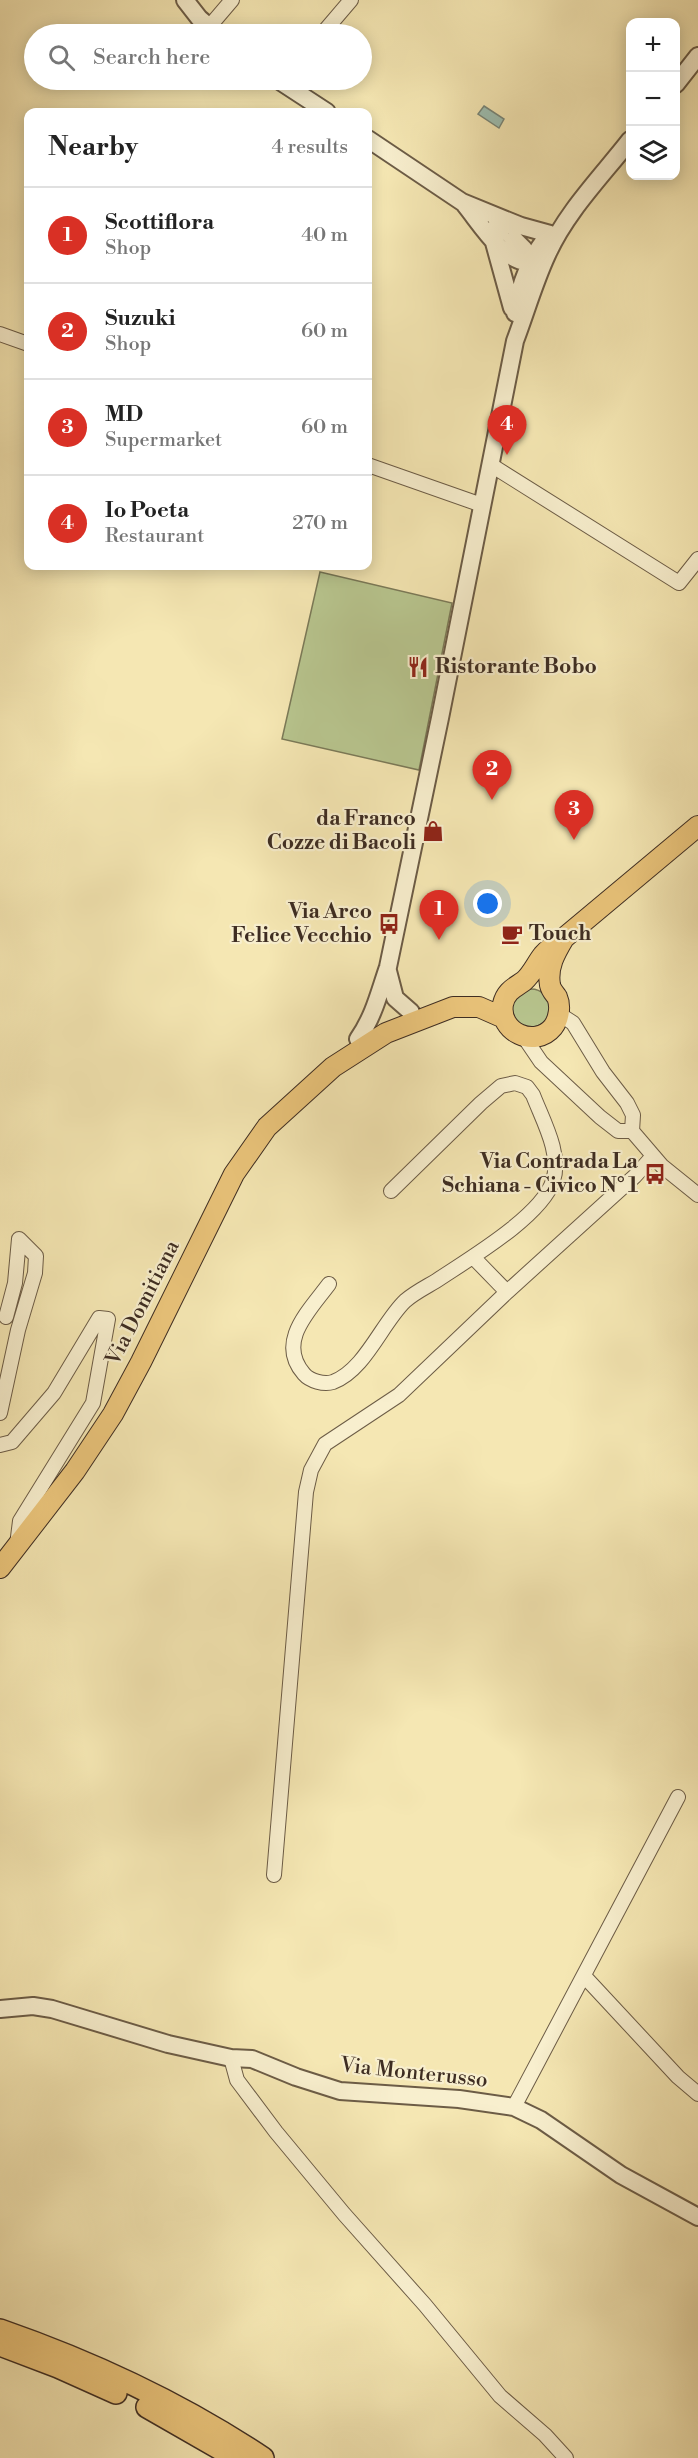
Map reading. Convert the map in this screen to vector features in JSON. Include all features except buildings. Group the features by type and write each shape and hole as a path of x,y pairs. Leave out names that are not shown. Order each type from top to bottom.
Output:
{"highway":[{"path":"0,2330 52,2349 139,2388 187,2412 263,2458"},
{"path":"0,2345 58,2367 144,2406 236,2458"}],"main road":[{"path":"524,981 537,981 550,987 558,999 559,1014 552,1028 539,1036 524,1037 515,1033 504,1018 503,1005 498,995 524,981 551,946 564,938 698,826"},
{"path":"550,987 550,966 564,938"},
{"name":"Via Domitiana","path":"0,1568 75,1471 113,1414 234,1174 267,1127 333,1067 411,1012 443,1003 498,995"},
{"name":"Via Domitiana","path":"333,1067 343,1053 358,1040 440,1011 459,1007 479,1007 504,1018"}],"street":[{"path":"185,0 207,24"},
{"path":"218,24 232,0"},
{"path":"331,24 351,0"},
{"path":"680,78 698,56"},
{"path":"295,90 321,108"},
{"path":"372,142 462,202 512,226 550,234"},
{"path":"358,1040 378,1003 388,967 515,341 528,299 547,254 567,220 626,145"},
{"path":"462,202 493,240 514,259 529,263 547,254"},
{"path":"513,320 518,295 529,263 550,234 567,220"},
{"path":"512,226 496,230 493,240 511,298 515,341"},
{"path":"512,226 529,263 531,273 528,299"},
{"path":"0,334 24,343"},
{"path":"491,465 679,583 698,559"},
{"path":"372,466 483,505"},
{"path":"388,967 395,998 411,1012"},
{"path":"378,1003 381,1020 389,1028"},
{"path":"559,1014 573,1023 603,1072 627,1103 633,1115 632,1131 662,1166 698,1195"},
{"path":"524,1037 541,1062 600,1117 618,1131 632,1131"},
{"path":"329,1284 310,1309 292,1340 295,1364 307,1378 320,1383 332,1382 361,1360 406,1300 473,1257 526,1217 544,1197 553,1182 557,1160 533,1095 527,1087 515,1083 501,1086 391,1191"},
{"path":"273,1875 306,1492 312,1470 326,1444 399,1395 654,1156"},
{"path":"0,1413 18,1330 35,1273 36,1256 19,1239 15,1283 6,1317"},
{"path":"473,1257 507,1292"},
{"path":"0,1445 12,1442 54,1393 99,1318 108,1319 93,1403 20,1521 16,1547"},
{"path":"514,2107 585,1977 678,1797"},
{"path":"585,1977 678,2077 698,2094"},
{"name":"Via Monterusso","path":"0,2009 33,2006 52,2009 168,2044 231,2058 252,2059 296,2077 340,2091 459,2099 514,2107 541,2120 621,2175 698,2217"},
{"path":"231,2058 237,2080 276,2132 344,2214 425,2305 500,2396 545,2435 566,2458"}],"green space":[{"path":"320,572 452,603 419,770 282,739"},
{"path":"531,989 545,994 550,1008 545,1022 531,1027 517,1022 512,1008 517,994"}],"shaded area":[{"path":"484,106 504,119 499,128 478,114"}],"place":[{"name":"Io Poeta","path":"507,455"},
{"name":"Ristorante Bobo","path":"418,667"},
{"name":"Suzuki","path":"492,800"},
{"name":"da Franco Cozze di Bacoli","path":"433,831"},
{"name":"MD","path":"574,840"},
{"name":"Via Arco Felice Vecchio","path":"389,924"},
{"name":"Touch","path":"512,934"},
{"name":"Scottiflora","path":"439,940"},
{"name":"Via Contrada La Schiana - Civico N° 1","path":"655,1174"}]}
